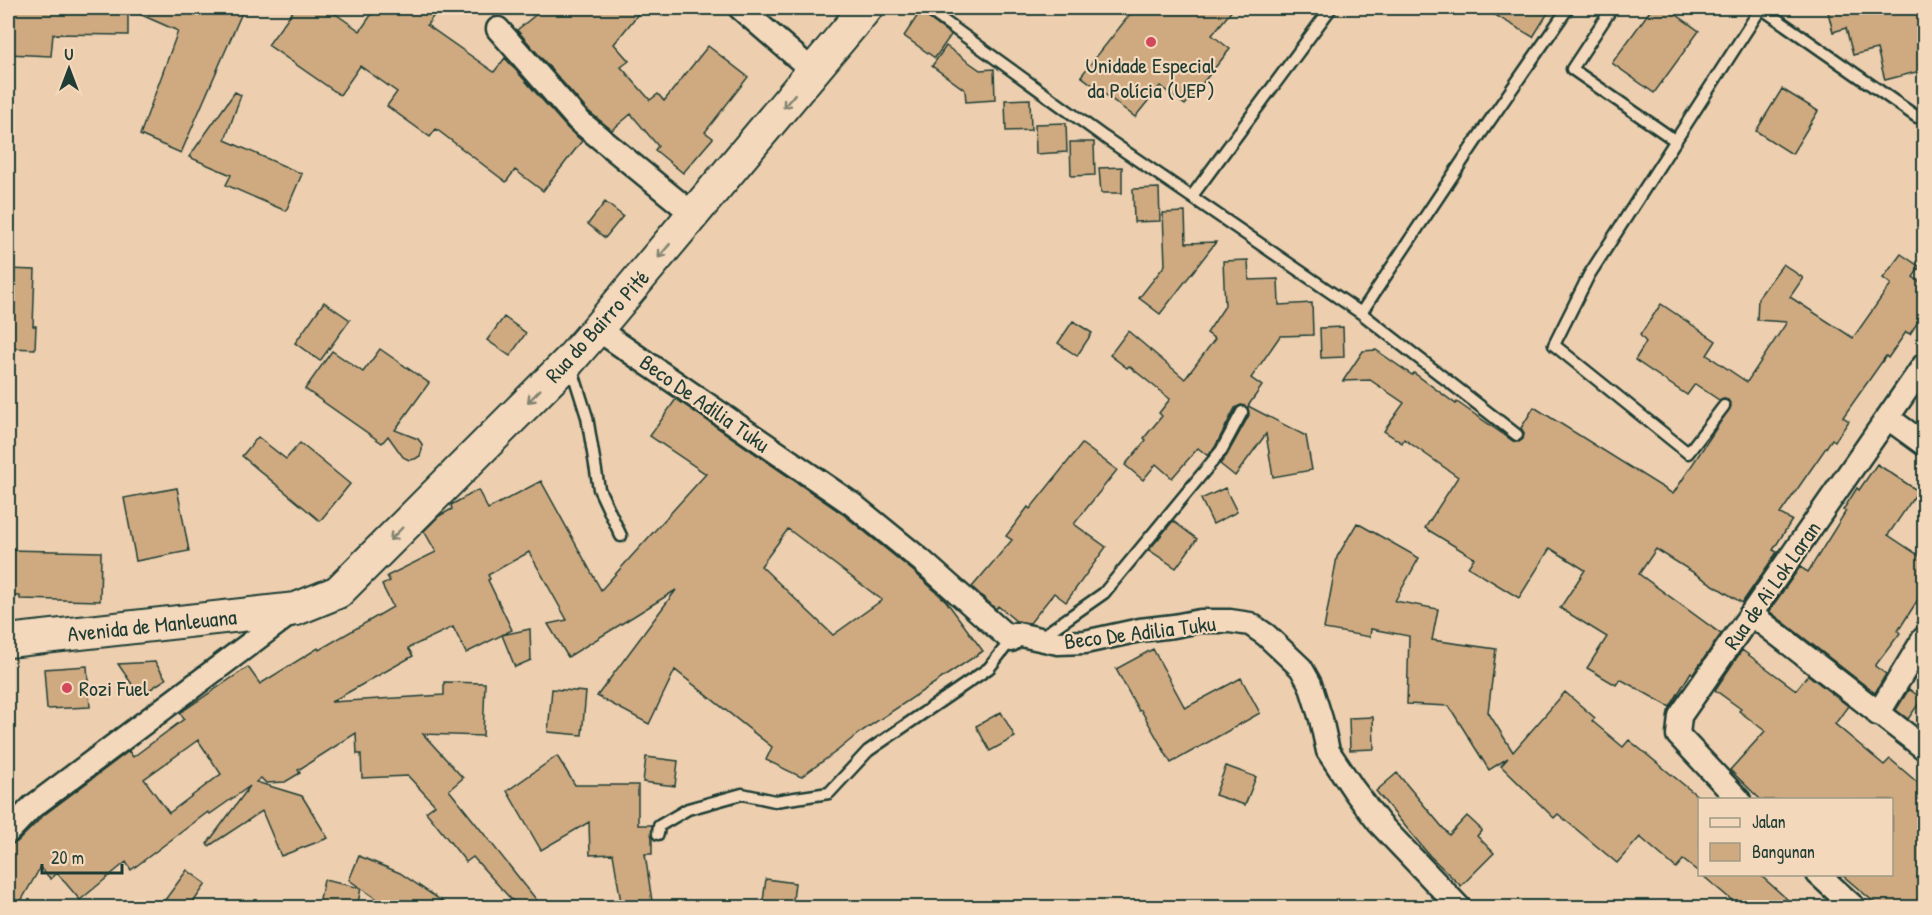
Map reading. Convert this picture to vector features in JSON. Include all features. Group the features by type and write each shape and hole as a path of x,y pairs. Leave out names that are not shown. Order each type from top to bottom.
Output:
{"main road":[{"name":"Rua do Bairro Pité","path":"296,609 338,592 570,360 867,8"},
{"name":"Avenida de Manleuana","path":"8,641 296,609"}],"street":[{"path":"740,8 814,72"},
{"path":"498,28 579,120 694,215"},
{"name":"Beco De Adilia Tuku","path":"597,330 852,504 922,561 1011,640 1017,634 1058,643 1085,642 1140,630 1200,621 1250,624 1266,635 1301,668 1310,684 1328,751 1354,790 1379,823 1460,908"},
{"name":"Rua de Ai Lok Laran","path":"1737,798 1678,735 1680,716 1924,364"},
{"path":"1888,418 1924,444"},
{"path":"8,832 32,807 296,609"},
{"path":"1751,614 1924,748"},
{"path":"1878,714 1924,638"},
{"path":"1820,876 1855,908"}],"lane":[{"path":"926,8 1104,137 1361,313 1517,435"},
{"path":"1192,196 1331,8"},
{"path":"1361,313 1568,8"},
{"path":"1612,8 1572,69 1676,141"},
{"path":"1724,406 1688,453 1554,345 1589,275 1761,8 1917,117"},
{"path":"570,360 587,417 599,489 621,536"},
{"path":"1038,639 1104,593 1221,451 1242,412"},
{"path":"658,834 659,826 688,808 742,794 775,801 829,794 868,750 989,668 1011,640"}],"building":[{"path":"8,8 244,8 181,153 140,135 178,31 128,9 128,35 53,34 51,56 8,54"},
{"path":"295,8 327,8 360,31 376,8 439,8 427,25 494,72 505,58 568,129 582,141 543,191 515,170 506,182 436,129 430,137 387,106 397,92 360,66 340,95 268,45"},
{"path":"544,8 643,8 614,44 629,61 621,67 650,100 658,94 664,101 708,46 748,77 705,132 713,138 683,173 655,150 658,146 631,114 612,130 587,110 517,30"},
{"name":"Unidade Especial da Polícia (UEP)","path":"1135,8 1234,8 1212,35 1230,49 1185,105 1160,86 1135,117 1081,76"},
{"path":"1483,8 1551,8 1533,37"},
{"path":"1652,8 1667,8 1699,31 1654,93 1612,63"},
{"path":"1827,8 1924,8 1924,70 1885,80 1877,49 1853,55 1846,28 1833,32"},
{"path":"920,12 951,35 935,58 904,36"},
{"path":"946,46 980,70 994,69 995,100 966,102 965,90 932,66"},
{"path":"1782,89 1818,111 1792,154 1756,131"},
{"path":"235,92 241,95 225,140 302,174 286,211 226,185 231,175 189,157"},
{"path":"1030,99 1031,130 1006,131 1005,100"},
{"path":"1066,123 1067,152 1036,154 1035,124"},
{"path":"1070,142 1094,142 1095,175 1071,176"},
{"path":"1122,167 1122,193 1101,193 1099,168"},
{"path":"1159,188 1160,221 1134,222 1133,189"},
{"path":"605,202 623,216 605,238 588,224"},
{"path":"1185,212 1186,243 1216,242 1160,314 1139,298 1165,265 1163,213"},
{"path":"1901,254 1920,267 1913,277 1924,285 1924,313 1910,334 1906,332 1888,358 1886,356 1843,417 1849,421 1835,441 1832,439 1780,514 1792,520 1773,550 1777,552 1742,603 1656,549 1639,574 1721,634 1693,674 1691,672 1670,707 1620,679 1616,685 1587,668 1607,637 1560,608 1585,570 1550,548 1519,598 1468,567 1474,558 1425,528 1458,477 1404,439 1402,443 1384,431 1404,403 1370,380 1343,381 1363,351 1376,350 1412,375 1414,373 1513,441 1519,442 1523,439 1524,433 1521,428 1534,407 1673,494 1731,406 1728,400 1719,400 1695,384 1687,395 1635,360 1646,342 1640,335 1661,304 1716,341 1707,355 1747,382 1787,322 1757,320 1758,298 1783,264 1803,278 1790,297 1853,338 1891,284 1883,278"},
{"path":"1248,260 1249,280 1278,279 1279,305 1312,303 1313,335 1280,336 1251,378 1262,386 1248,406 1306,436 1312,470 1273,477 1266,434 1235,476 1220,464 1249,415 1248,408 1241,405 1235,408 1208,456 1198,448 1172,478 1156,464 1143,480 1125,465 1146,440 1144,438 1162,416 1159,413 1170,399 1129,366 1127,368 1110,355 1128,331 1185,379 1215,339 1207,333 1225,306 1223,261"},
{"path":"8,269 35,270 33,326 36,326 35,349 8,348"},
{"path":"324,302 350,320 320,361 295,343"},
{"path":"504,317 526,333 510,356 487,340"},
{"path":"1073,321 1092,333 1077,356 1058,343"},
{"path":"1343,327 1344,357 1321,358 1320,328"},
{"path":"380,349 429,383 395,430 418,439 422,444 420,456 415,459 409,460 403,457 388,436 382,443 305,389 332,351 363,372"},
{"path":"676,399 844,515 913,571 946,601 983,651 859,733 801,777 766,760 772,747 675,670 649,724 597,696 676,590 568,657 548,624 567,620 529,552 488,575 490,579 488,580 512,630 466,653 453,627 408,648 413,656 331,702 444,695 444,682 485,683 483,736 423,734 463,778 449,790 543,908 519,908 473,857 466,862 426,812 435,805 408,776 362,778 361,754 357,754 356,733 298,770 300,773 285,782 266,783 261,778 256,782 302,796 328,838 281,856 262,811 209,846 207,844 250,786 210,814 208,812 131,870 126,862 80,900 57,873 51,879 40,868 17,908 8,908 8,845 17,842 44,815 129,751 133,757 184,719 180,713 248,667 260,684 318,648 319,650 393,607 382,585 390,581 387,576 436,552 424,531 439,516 452,509 451,505 478,490 488,509 541,481 601,590 706,474 650,436","holes":["788,529 882,600 833,635 761,566","198,740 221,774 169,813 144,779"]},
{"path":"258,437 286,459 300,443 350,484 320,521 242,456"},
{"path":"1082,444 1117,470 1074,524 1106,547 1066,602 1054,593 1030,623 1016,621 998,606 996,609 972,587 1012,540 1006,536 1028,507 1030,509"},
{"path":"1877,464 1918,491 1888,535 1924,559 1924,590 1898,631 1900,633 1875,666 1886,674 1875,693 1769,611 1800,567 1808,572 1846,511 1843,510 1857,488 1859,490"},
{"path":"177,488 189,551 136,561 124,498"},
{"path":"1225,488 1237,512 1213,524 1201,499"},
{"path":"1173,521 1197,539 1176,568 1149,550"},
{"path":"1357,523 1419,558 1395,601 1438,609 1432,640 1496,649 1488,712 1513,752 1565,692 1595,718 1592,721 1623,747 1629,740 1700,798 1698,798 1698,871 1683,860 1676,868 1640,837 1617,863 1558,814 1554,818 1501,766 1508,758 1489,770 1449,706 1407,704 1409,636 1371,629 1370,637 1324,629 1337,557"},
{"path":"8,550 101,552 100,601 20,599 20,596 8,596"},
{"path":"530,629 531,660 515,667 502,635"},
{"path":"1153,649 1185,708 1241,678 1260,713 1171,763 1116,669"},
{"path":"1742,650 1796,690 1808,675 1848,706 1835,724 1884,765 1890,759 1924,788 1924,908 1881,908 1843,876 1893,876 1893,798 1759,798 1730,770 1765,731 1715,690"},
{"path":"155,662 166,679 140,696 118,664"},
{"name":"Rozi Fuel","path":"87,666 90,707 47,709 44,669"},
{"path":"552,689 586,692 582,735 548,732"},
{"path":"1909,689 1922,699 1908,719 1896,710"},
{"path":"1001,712 1015,737 990,751 976,726"},
{"path":"1373,717 1374,749 1350,750 1349,718"},
{"path":"557,756 575,785 638,785 638,825 652,825 652,854 645,854 653,908 622,908 613,854 590,855 589,822 541,850 507,791"},
{"path":"646,757 678,761 675,786 643,782"},
{"path":"1226,766 1256,777 1245,805 1215,795"},
{"path":"1397,773 1449,835 1467,816 1482,830 1477,836 1494,853 1461,886 1430,856 1376,791"},
{"path":"359,856 400,873 452,908 390,908 349,880"},
{"path":"187,870 206,884 189,908 159,908"},
{"path":"1703,876 1761,876 1797,908 1741,908"},
{"path":"766,879 795,883 792,908 762,908"},
{"path":"324,880 361,888 357,908 318,908"}],"place":[{"name":"Unidade Especial da Polícia (UEP)","path":"1151,42"},
{"name":"Rozi Fuel","path":"67,688"}]}
